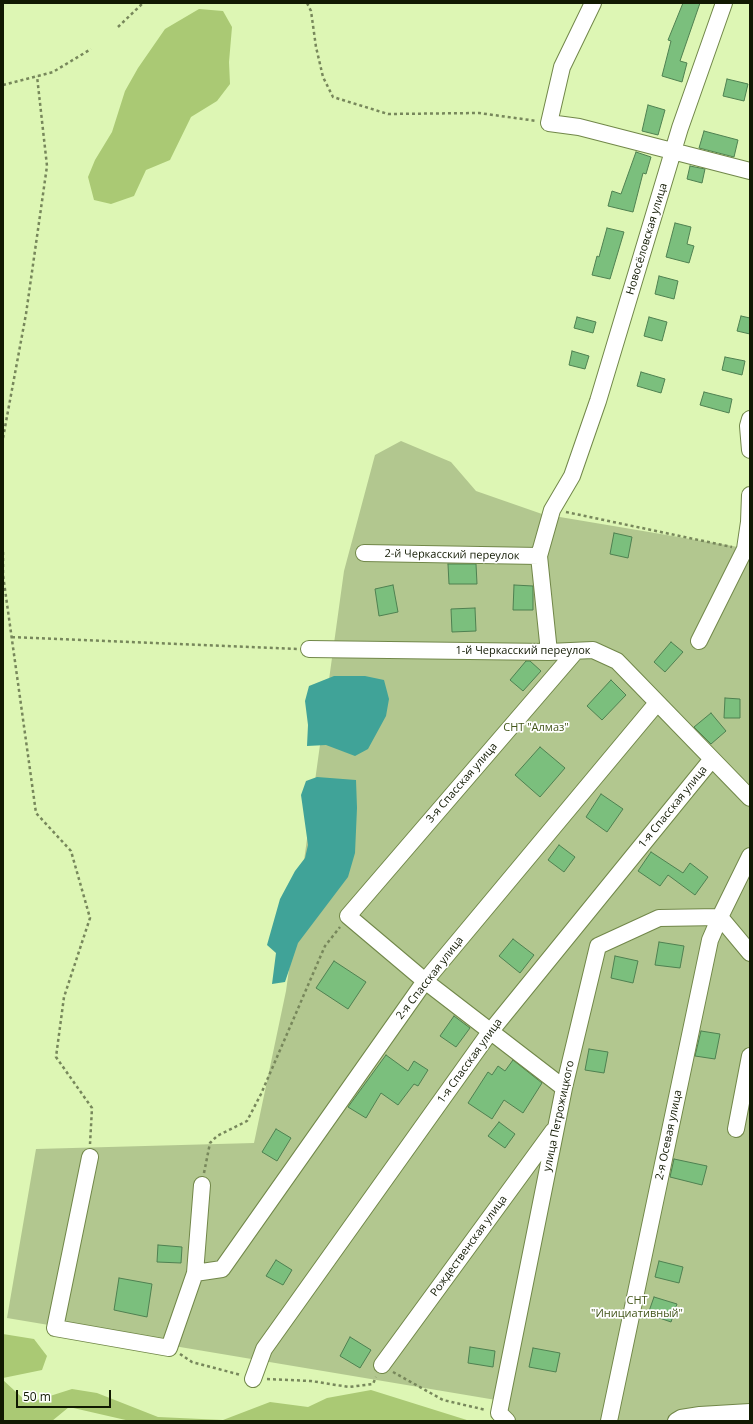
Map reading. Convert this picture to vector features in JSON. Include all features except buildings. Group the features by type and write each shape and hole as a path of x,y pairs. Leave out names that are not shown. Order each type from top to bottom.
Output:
{"street":[{"path":"593,3 562,67 550,123 579,127 750,171"},
{"name":"Новосёловская улица","path":"549,652 540,556 552,510 572,476 598,401 674,151 724,3"},
{"path":"749,423 750,450"},
{"path":"699,641 745,550 749,522 750,495"},
{"name":"2-й Черкасский переулок","path":"364,553 540,556"},
{"name":"1-й Черкасский переулок","path":"309,649 549,652 593,650 616,661 750,798"},
{"name":"3-я Спасская улица","path":"348,916 576,651"},
{"name":"2-я Спасская улица","path":"195,1273 222,1269 424,981 657,703"},
{"name":"1-я Спасская улица","path":"254,1379 264,1348 490,1032 712,759"},
{"name":"2-я Осевая улица","path":"609,1421 710,940 750,856"},
{"path":"348,916 424,981 564,1088"},
{"path":"720,917 750,953"},
{"name":"улица Петрожицкого","path":"503,1417 556,1126 598,946 659,918 720,917"},
{"path":"736,1129 750,1056"},
{"name":"Рождественская улица","path":"382,1365 556,1126"},
{"path":"90,1157 55,1328 169,1348 195,1273 202,1185"},
{"path":"676,1421 682,1418 700,1415 750,1412"}],"path":[{"path":"118,27 143,3"},
{"path":"307,3 311,11 316,48 323,77 333,97 388,114 479,112 550,123"},
{"path":"3,85 53,72 91,49"},
{"path":"3,438 26,314 48,166 37,76"},
{"path":"552,510 745,550"},
{"path":"3,552 3,575 36,813 71,851 90,918 64,997 56,1057 92,1108 90,1157"},
{"path":"12,637 309,649"},
{"path":"202,1185 210,1144 217,1136 247,1120 261,1094 325,946 348,916"},
{"path":"169,1348 192,1362 254,1379 311,1381 349,1387 373,1384 382,1365 443,1400 503,1417"}],"green space":[{"path":"199,9 223,11 232,27 229,62 230,84 217,101 191,117 170,160 146,170 134,196 111,204 94,200 88,177 95,160 112,132 125,91 138,68 165,29"},
{"name":"СНТ \"Алмаз\"","path":"401,441 451,462 476,491 542,514 750,549 750,1421 500,1421 502,1401 7,1318 36,1149 254,1143 286,991 344,571 375,455"},
{"path":"3,1334 34,1339 47,1356 42,1370 3,1378"},
{"path":"3,1380 28,1403 72,1389 97,1393 158,1417 223,1420 270,1402 308,1407 327,1398 371,1390 470,1421 130,1421 69,1407 52,1421 3,1421"}],"water":[{"path":"334,676 365,676 384,680 389,699 386,716 368,749 355,756 326,745 307,746 308,725 305,701 309,686"},
{"path":"317,777 356,780 357,808 355,853 348,877 298,943 285,982 272,984 276,953 267,945 280,899 295,871 305,858 308,845 301,795 306,781"}],"park label":[{"name":"СНТ \"Инициативный\"","path":"637,1307"}]}
